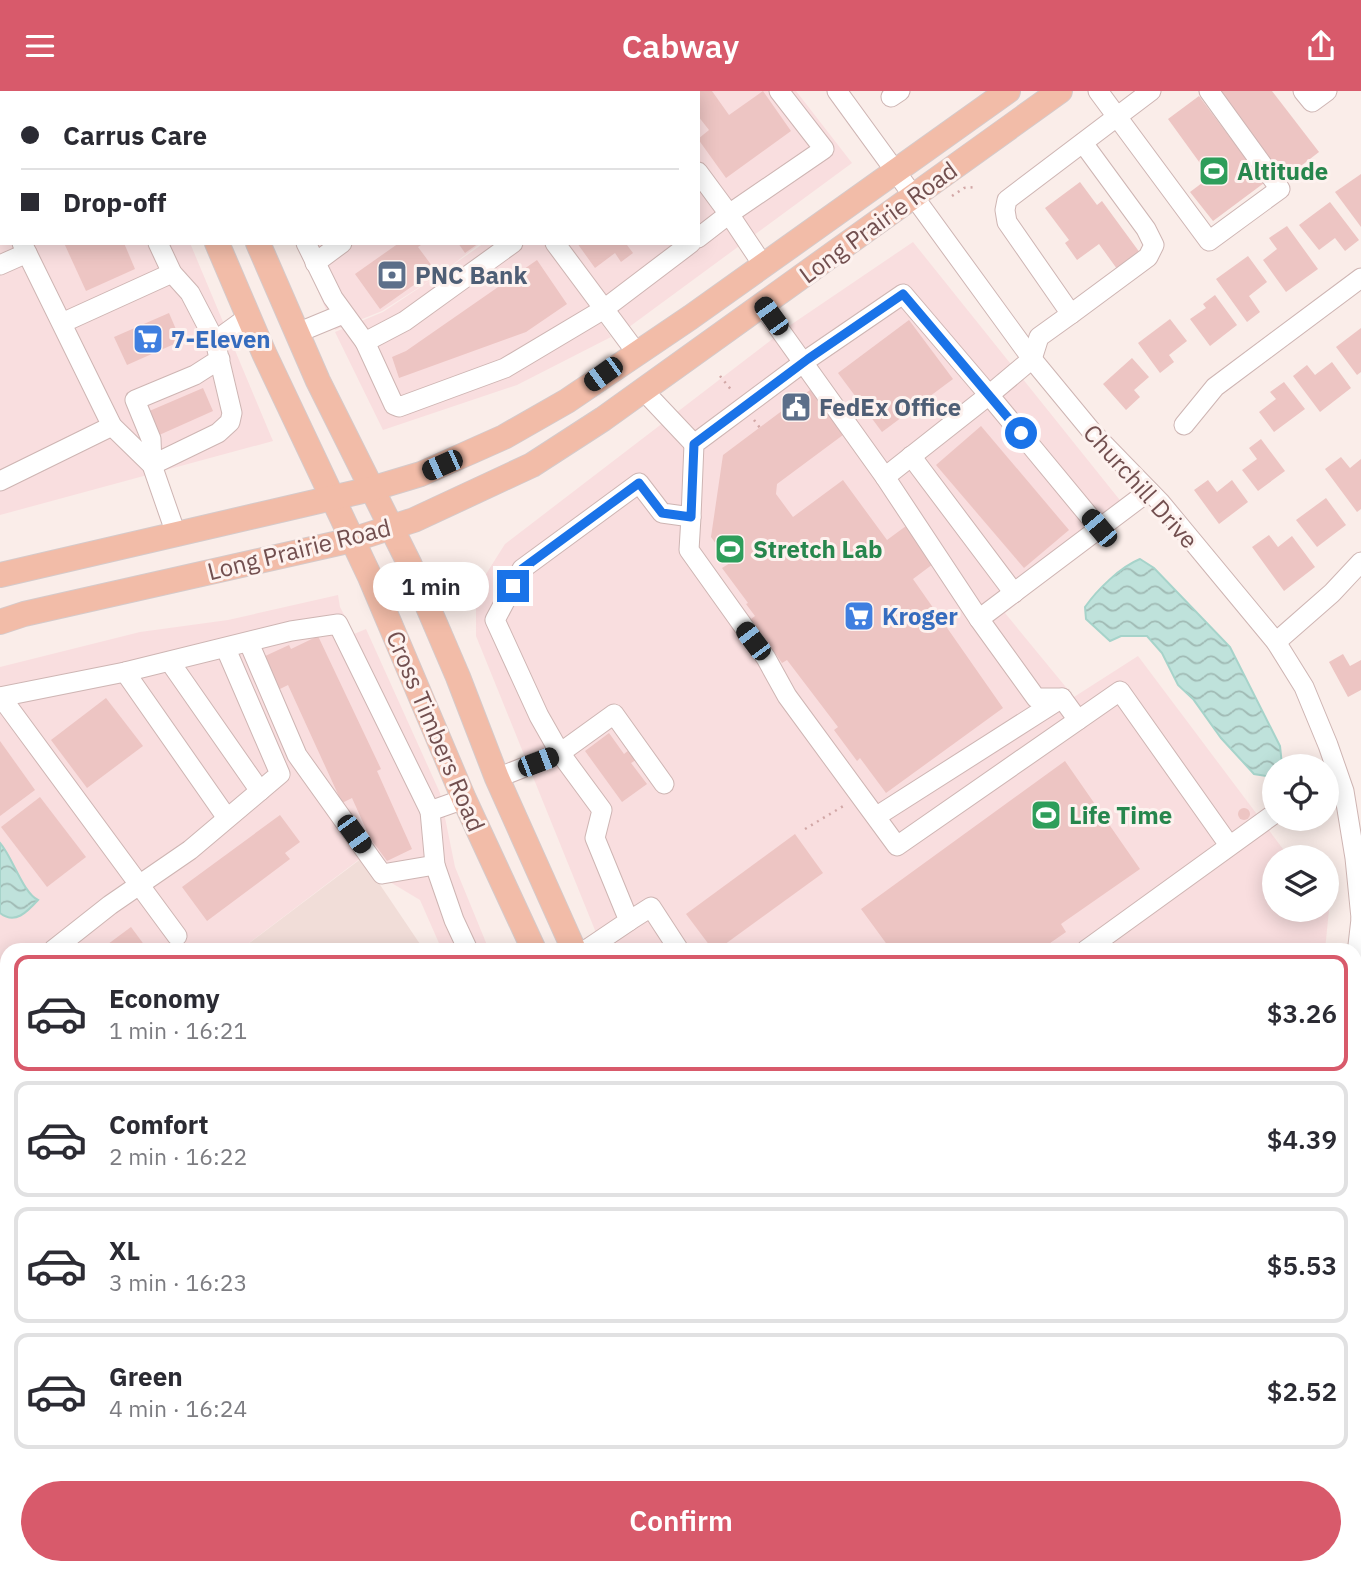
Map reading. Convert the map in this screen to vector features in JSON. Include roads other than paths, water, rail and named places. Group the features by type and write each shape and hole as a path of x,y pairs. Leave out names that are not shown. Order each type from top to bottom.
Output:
{"main road":[{"name":"Long Prairie Road","path":"0,575 331,496 371,489 421,474 505,437 567,401 691,317 1008,91"},
{"name":"Long Prairie Road","path":"0,622 24,614 352,540 452,503 532,465 603,419 1060,91"},
{"name":"Cross Timbers Road","path":"218,245 248,317 386,614 464,799 531,943"},
{"name":"Cross Timbers Road","path":"259,245 318,381 410,565 497,778 570,943"},
{"path":"643,390 643,373 659,350 691,317"}],"street":[{"path":"700,236 824,149 779,91"},
{"name":"Churchill Drive","path":"837,91 1032,359 1093,433 1149,491 1276,642 1304,687 1329,754"},
{"path":"1098,91 1209,241 1280,189 1209,91"},
{"path":"1071,314 1007,222 1007,200 1151,91"},
{"path":"1303,91 1312,102 1327,91"},
{"path":"885,477 1032,359 1040,337 1149,257 1154,245 1146,229 1083,143"},
{"path":"700,175 763,265"},
{"path":"152,465 218,433 230,422 232,413 218,350 190,293 172,273 159,245"},
{"path":"307,245 343,314 365,341 394,405 398,407 505,368 604,309 688,245"},
{"path":"315,263 339,245"},
{"path":"365,341 405,321 510,245"},
{"path":"556,245 636,352"},
{"path":"0,265 25,248 112,426 152,465"},
{"path":"62,323 172,273"},
{"path":"1184,425 1215,387 1361,278"},
{"path":"694,444 804,362 903,294 1099,528"},
{"path":"762,305 885,477 979,619 1036,698 1062,698"},
{"path":"297,333 343,314"},
{"path":"176,534 152,465 151,439 135,400 195,376 248,317"},
{"path":"643,390 694,444 689,550 766,658 787,696 897,846 1120,691 1229,845"},
{"path":"0,481 112,426"},
{"path":"911,456 1014,593"},
{"path":"629,921 594,838 602,810 560,753 539,716 495,620 522,569 639,483 662,513 691,517"},
{"path":"979,619 1149,491"},
{"path":"1276,642 1332,593 1361,562"},
{"path":"177,936 1,697 170,662 291,631 338,624 430,811 435,865 454,921 465,943"},
{"path":"249,643 298,755 382,874 435,865"},
{"path":"61,943 190,850 280,774 226,649"},
{"path":"170,662 260,791"},
{"path":"125,672 227,818"},
{"path":"877,816 1062,698"},
{"path":"1062,698 1078,720"},
{"path":"497,778 560,753 614,714 664,784"},
{"path":"430,811 464,799"},
{"name":"Churchill Drive","path":"1339,806 1355,858 1361,919 1359,943"},
{"path":"1096,943 1262,822"},
{"path":"596,943 651,907 674,943"}],"water":[{"path":"1140,559 1154,568 1230,647 1280,746 1281,754 1262,754 1262,775 1254,774 1221,738 1193,699 1178,685 1162,653 1147,636 1121,636 1110,641 1086,619 1085,607 1096,593"},
{"path":"0,843 23,883 38,900 25,913 11,918 0,913"}],"place":[{"name":"Altitude","path":"1214,171"},
{"name":"PNC Bank","path":"392,275"},
{"name":"7-Eleven","path":"148,339"},
{"name":"FedEx Office","path":"796,407"},
{"name":"Stretch Lab","path":"730,549"},
{"name":"Kroger","path":"859,616"},
{"name":"Life Time","path":"1046,815"}]}
